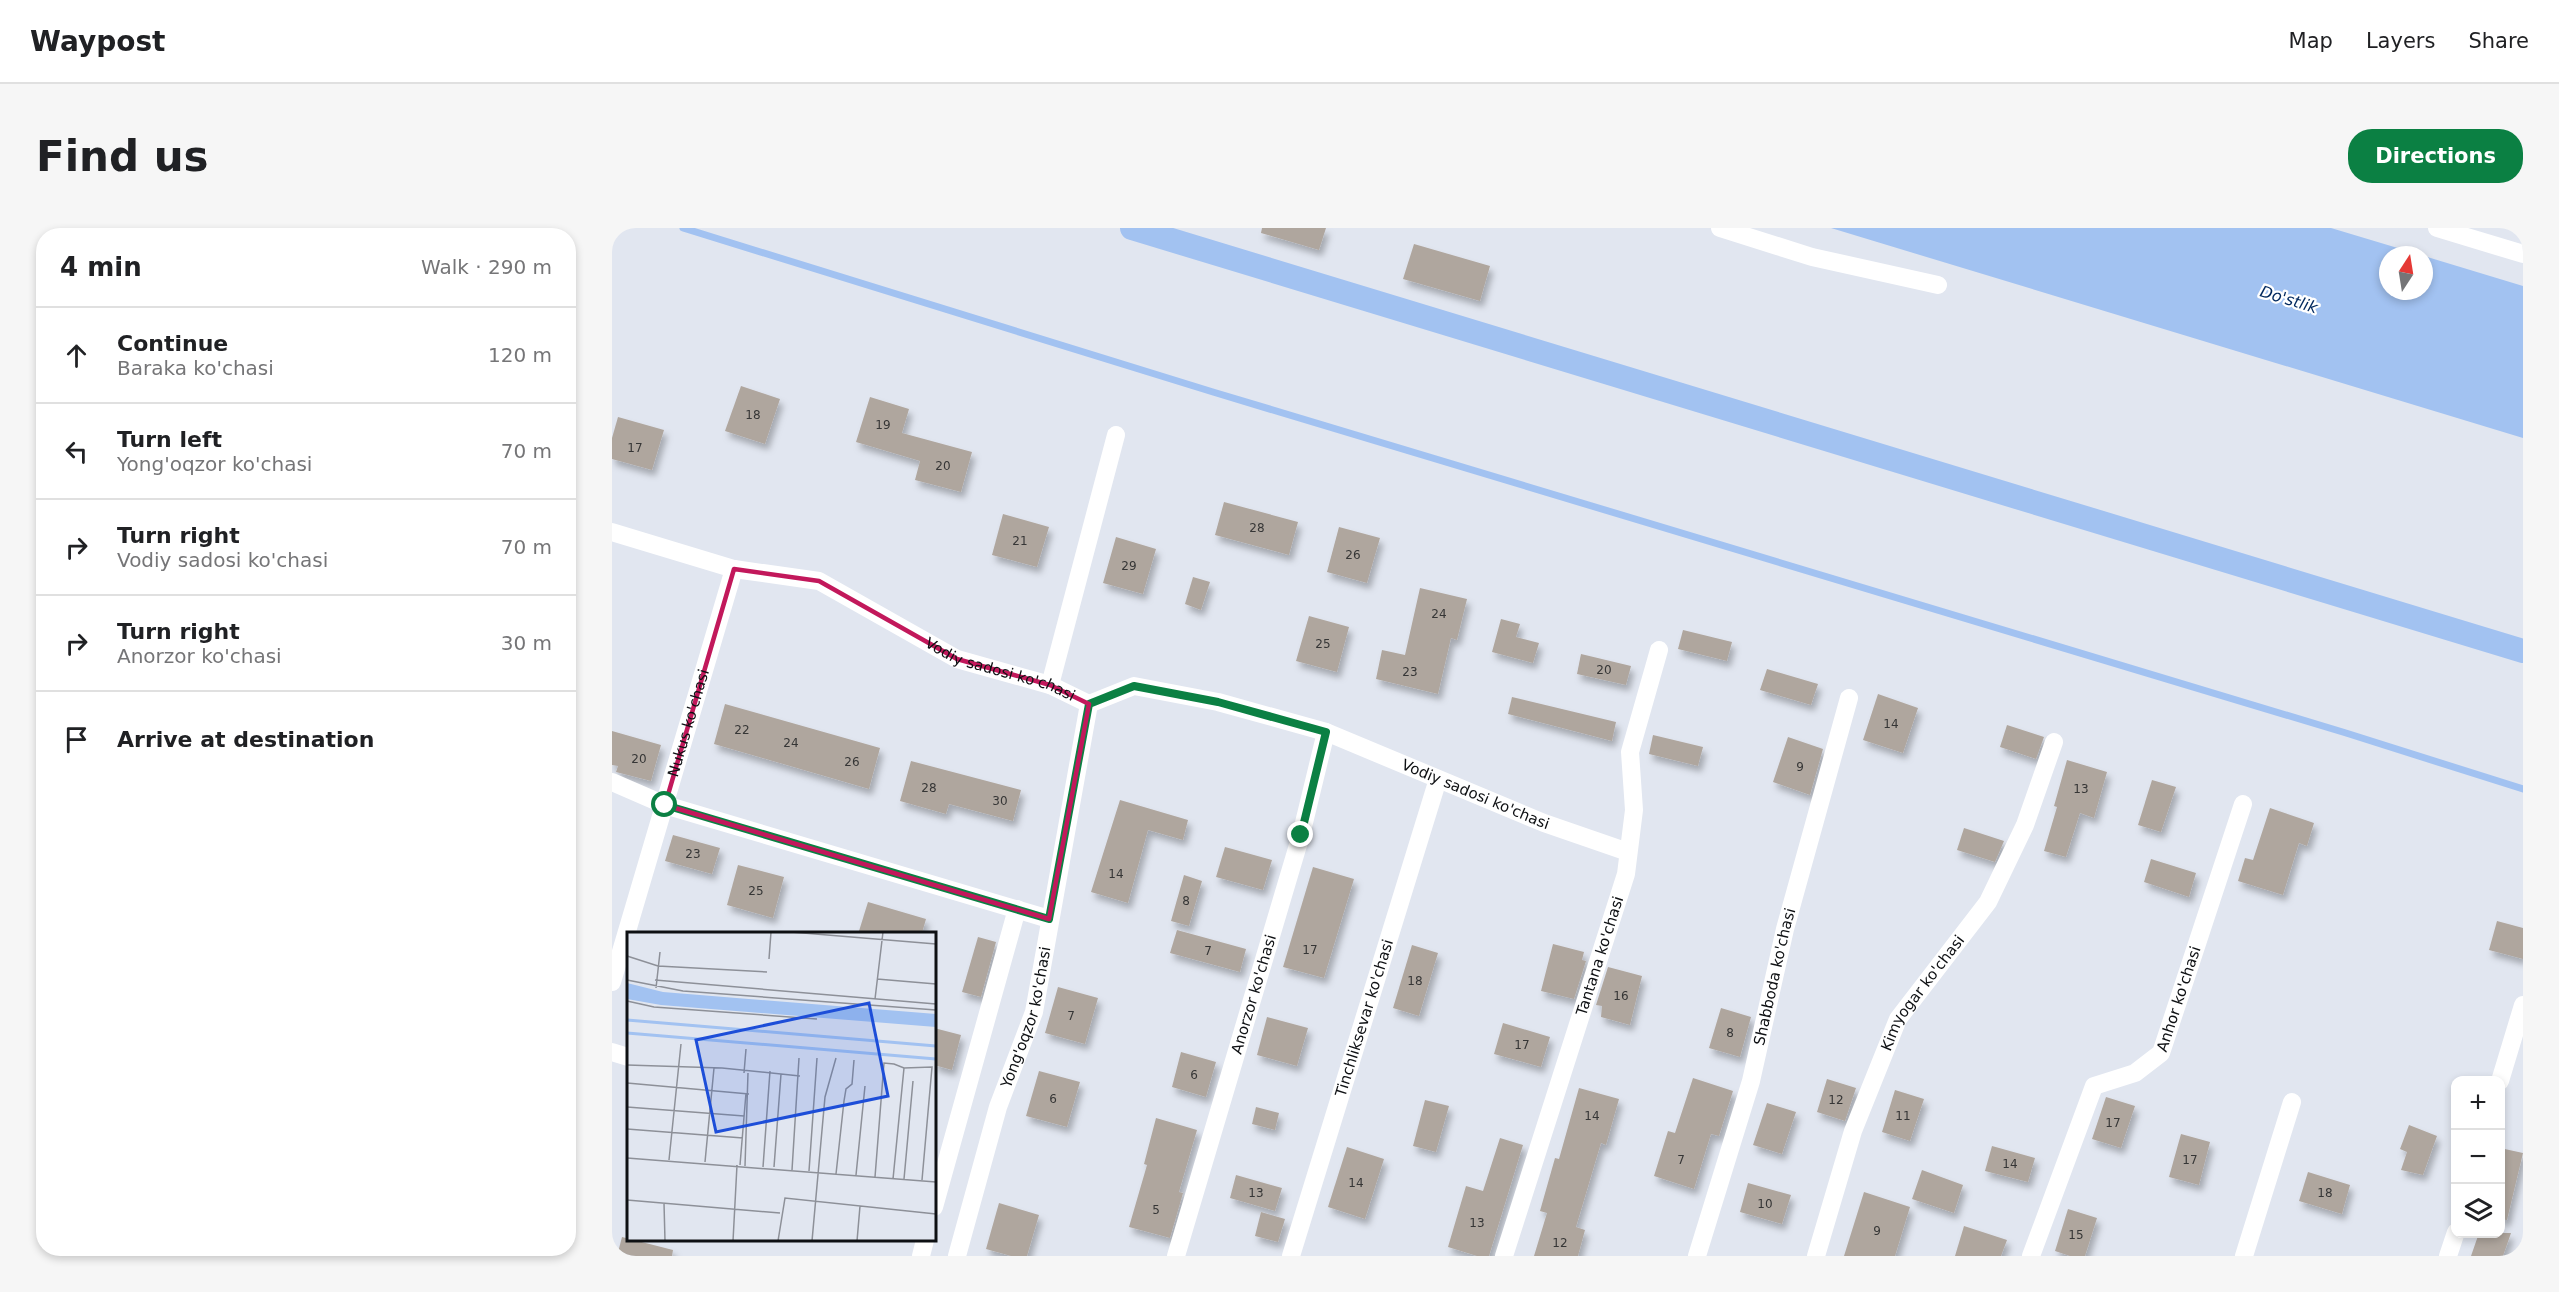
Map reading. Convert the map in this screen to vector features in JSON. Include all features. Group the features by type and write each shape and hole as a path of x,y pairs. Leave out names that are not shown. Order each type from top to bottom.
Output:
{"street":[{"path":"1720,228 1812,257 1938,285"},
{"path":"2437,228 2473,233 2523,254"},
{"path":"1050,685 1116,435"},
{"name":"Vodiy sadosi ko'chasi","path":"612,532 734,569 819,581 957,659 1050,685 1089,704 1134,686 1218,702 1326,732 1544,823 1628,852"},
{"name":"Nukus ko'chasi","path":"612,981 734,569"},
{"name":"Tantana ko'chasi","path":"1504,1256 1626,874 1634,810 1630,752 1659,650"},
{"name":"Shabboda ko'chasi","path":"1697,1256 1751,1081 1785,929 1849,698"},
{"name":"Yong'oqzor ko'chasi","path":"957,1256 998,1107 1034,1012 1089,704"},
{"name":"Anorzor ko'chasi","path":"1176,1256 1301,835 1326,732"},
{"name":"Kimyogar ko'chasi","path":"1816,1256 1853,1131 1898,1019 1988,902 2025,825 2054,742"},
{"name":"Tinchliksevar ko'chasi","path":"1291,1256 1438,779"},
{"path":"612,782 665,805 1049,919"},
{"name":"Anhor ko'chasi","path":"2031,1256 2094,1086 2135,1073 2161,1053 2243,804"},
{"path":"936,1193 943,1144 1017,909"},
{"path":"2502,1076 2523,1005"},
{"path":"612,1052 627,1057"},
{"path":"2244,1256 2292,1102"},
{"path":"2448,1256 2454,1238"},
{"path":"921,1256 925,1241"}],"highlighted area":[{"path":"734,569 819,581 957,659 1050,685 1089,704 1049,919 665,805"}],"water":[{"name":"Do'stlik","path":"1831,228 2331,228 2391,246 2379,246 2379,300 2433,300 2433,259 2523,286 2523,438"}],"building":[{"path":"1262,228 1326,228 1319,250 1261,233"},
{"path":"1414,244 1490,266 1480,301 1403,279"},
{"path":"741,386 780,399 765,444 725,431"},
{"path":"870,397 909,409 902,433 972,452 961,492 915,480 920,461 856,442"},
{"path":"618,417 664,430 652,470 612,459 612,438"},
{"path":"1224,502 1298,522 1289,555 1215,535"},
{"path":"1003,514 1049,527 1037,567 992,555"},
{"path":"1339,527 1380,538 1367,583 1327,572"},
{"path":"1116,537 1156,549 1143,594 1103,583"},
{"path":"1193,577 1210,582 1201,610 1185,604"},
{"path":"1420,588 1467,599 1457,640 1451,638 1438,694 1376,679 1382,650 1405,655"},
{"path":"1309,616 1349,627 1337,672 1296,661"},
{"path":"1501,619 1520,624 1516,637 1539,643 1533,663 1492,652"},
{"path":"1683,630 1732,642 1727,661 1678,649"},
{"path":"1581,654 1631,666 1626,685 1577,674"},
{"path":"1767,669 1818,684 1811,705 1760,690"},
{"path":"1878,694 1918,708 1903,753 1863,740"},
{"path":"1512,697 1616,722 1612,741 1508,714"},
{"path":"725,704 880,748 869,789 714,744"},
{"path":"2007,725 2044,737 2036,759 2000,747"},
{"path":"612,731 661,745 651,781 616,772 618,766 612,765"},
{"path":"1653,735 1703,747 1698,766 1649,754"},
{"path":"1788,737 1823,749 1810,795 1773,782"},
{"path":"2067,760 2107,772 2094,818 2080,813 2066,857 2044,851 2057,807 2054,806"},
{"path":"911,761 1021,790 1013,821 949,804 946,814 900,801"},
{"path":"2152,780 2176,787 2161,832 2138,825"},
{"path":"1120,800 1188,820 1183,840 1148,830 1128,903 1091,892"},
{"path":"2270,808 2314,823 2307,846 2299,843 2283,895 2238,881 2245,858 2253,860"},
{"path":"1964,828 2004,841 1995,862 1957,850"},
{"path":"673,835 720,848 712,874 665,861"},
{"path":"1225,847 1272,860 1263,890 1216,877"},
{"path":"2151,859 2196,873 2189,897 2144,882"},
{"path":"738,865 784,877 773,918 727,905"},
{"path":"1313,867 1354,879 1324,978 1283,967"},
{"path":"1184,875 1202,881 1189,926 1171,921"},
{"path":"868,902 926,919 922,932 859,931"},
{"path":"2497,921 2523,928 2523,959 2489,950"},
{"path":"1177,930 1246,949 1240,972 1170,953"},
{"path":"978,937 996,942 981,997 962,992"},
{"path":"1553,944 1584,952 1582,960 1586,961 1574,999 1541,991"},
{"path":"1412,945 1438,953 1419,1016 1393,1008"},
{"path":"1608,967 1642,976 1630,1025 1601,1017 1602,1006 1596,1005"},
{"path":"1058,987 1098,998 1085,1044 1045,1033"},
{"path":"1721,1008 1751,1017 1740,1057 1709,1048"},
{"path":"1267,1017 1308,1028 1297,1066 1257,1055"},
{"path":"1503,1023 1550,1037 1541,1067 1494,1054"},
{"path":"936,1029 961,1035 952,1070 936,1066"},
{"path":"1181,1052 1216,1062 1206,1097 1172,1087"},
{"path":"1039,1071 1080,1082 1067,1127 1026,1116"},
{"path":"1693,1078 1733,1091 1719,1136 1711,1134 1694,1189 1654,1176 1668,1131 1675,1133"},
{"path":"1827,1079 1856,1088 1845,1121 1817,1112"},
{"path":"1579,1088 1619,1099 1606,1145 1601,1143 1576,1227 1585,1230 1578,1256 1534,1256 1547,1213 1540,1211 1555,1158 1559,1159"},
{"path":"1895,1090 1924,1099 1910,1141 1882,1132"},
{"path":"2106,1097 2135,1106 2121,1148 2092,1139"},
{"path":"1425,1100 1449,1106 1436,1152 1413,1146"},
{"path":"1767,1103 1796,1112 1782,1154 1753,1145"},
{"path":"1256,1107 1279,1113 1275,1130 1252,1124"},
{"path":"1156,1118 1197,1130 1179,1192 1183,1193 1170,1238 1129,1227 1147,1165 1144,1164"},
{"path":"2409,1125 2437,1136 2423,1175 2401,1170 2407,1152 2400,1149"},
{"path":"2181,1134 2210,1142 2199,1185 2169,1177"},
{"path":"1500,1138 1523,1145 1489,1256 1477,1256 1448,1247 1466,1186 1483,1191"},
{"path":"1992,1146 2035,1158 2028,1182 1985,1171"},
{"path":"1347,1147 1384,1159 1365,1219 1328,1207"},
{"path":"2505,1149 2523,1153 2507,1220 2505,1220"},
{"path":"1922,1170 1963,1185 1954,1213 1912,1199"},
{"path":"2308,1172 2350,1185 2342,1214 2299,1201"},
{"path":"1236,1175 1282,1188 1275,1211 1230,1198"},
{"path":"1748,1183 1791,1195 1782,1224 1740,1212"},
{"path":"1864,1192 1910,1207 1895,1256 1844,1256"},
{"path":"999,1203 1039,1215 1027,1256 1011,1256 986,1249"},
{"path":"2068,1209 2097,1218 2085,1256 2070,1256 2055,1251"},
{"path":"1261,1212 1285,1219 1278,1242 1255,1236"},
{"path":"1964,1226 2007,1240 2001,1256 1955,1256"},
{"path":"2505,1233 2511,1233 2503,1256 2471,1256 2477,1238 2505,1238"},
{"path":"622,1237 627,1238 627,1241 638,1241 673,1250 672,1256 617,1256"}],"waterway":[{"path":"683,228 1213,392 2346,733 2523,789"},
{"path":"1132,228 2523,651"}],"route":[{"path":"665,805 1049,919 1089,704 1134,686 1218,702 1326,732 1301,835"}]}
